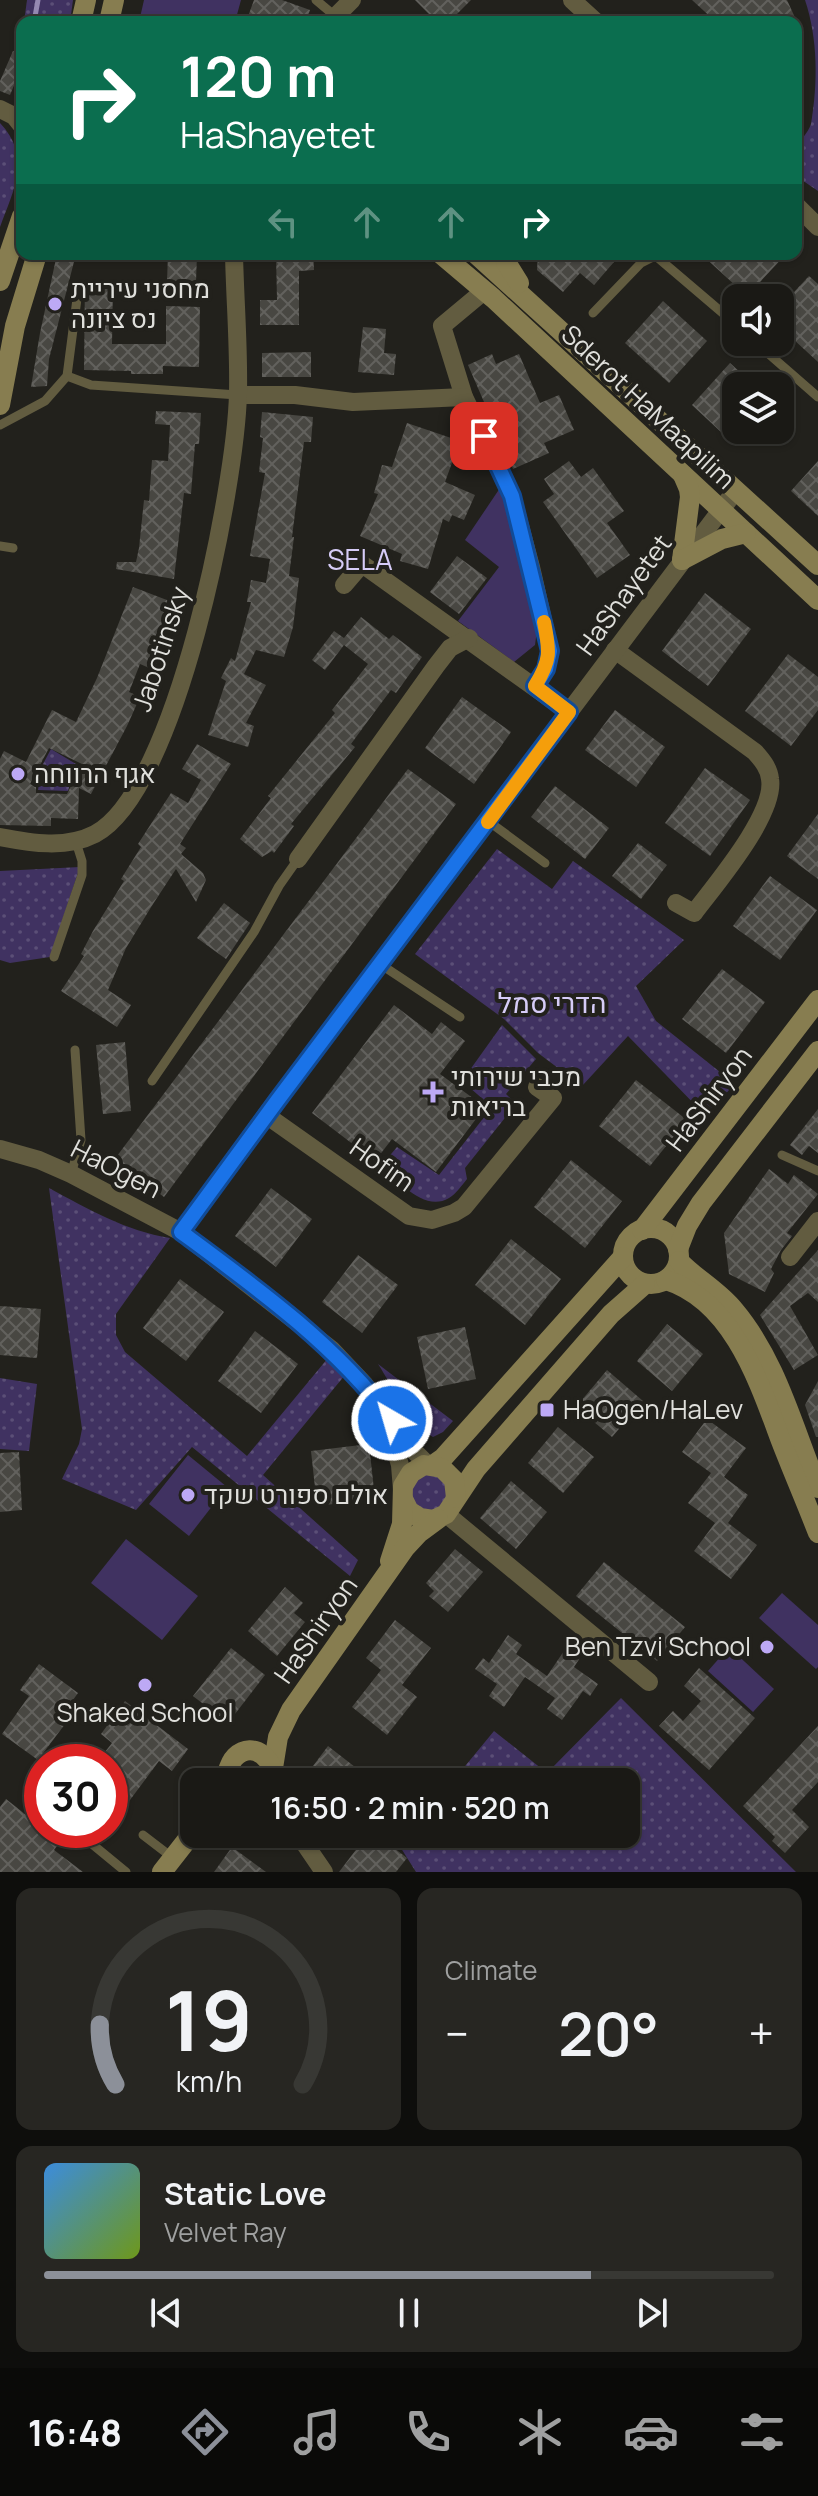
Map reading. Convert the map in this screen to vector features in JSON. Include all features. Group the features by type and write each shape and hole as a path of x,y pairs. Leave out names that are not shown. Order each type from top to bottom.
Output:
{"street":[{"path":"335,16 352,0"},
{"path":"572,0 589,16"},
{"path":"802,211 818,227"},
{"path":"0,281 16,234"},
{"path":"0,405 15,326 35,260"},
{"name":"Jabotinsky","path":"0,850 32,843 76,842 97,833 115,819 132,798 146,772 172,707 211,582 231,461 238,395 234,260"},
{"name":"Sderot HaMaapilim","path":"452,260 818,600"},
{"name":"Sderot HaMaapilim","path":"483,260 818,565"},
{"path":"506,260 529,300"},
{"path":"484,291 442,326 464,397 512,496 531,567 550,651 546,669 535,686"},
{"path":"238,395 295,395 353,402 464,397"},
{"path":"682,560 690,497 683,475"},
{"name":"HaShayetet","path":"181,1232 736,490"},
{"path":"682,560 709,545 746,533"},
{"path":"344,585 362,564 569,712"},
{"path":"298,859 436,666 450,648 469,638"},
{"path":"615,650 755,752 765,763 770,779 770,793 751,835 694,913 676,903"},
{"name":"Jabotinsky","path":"0,837 32,843"},
{"name":"HaShiryon","path":"642,1230 818,1000"},
{"path":"623,1257 629,1274 645,1284 666,1280 676,1269 687,1226 701,1203 818,1051"},
{"name":"Hofim","path":"266,1115 409,1216 432,1220 464,1207 553,1098 537,1087"},
{"name":"HaOgen","path":"0,1149 39,1160 71,1174 181,1232 331,1349 382,1407 414,1451 431,1465"},
{"path":"790,1257 818,1221"},
{"path":"431,1465 443,1458 623,1257 628,1241 642,1230 661,1230 672,1237 679,1255 731,1306 751,1331 773,1373 814,1488 818,1533"},
{"path":"666,1280 685,1288 704,1302 737,1341 814,1488"},
{"name":"HaShiryon","path":"275,1768 278,1737 291,1710 405,1548 447,1510 476,1469 611,1314 645,1284"},
{"name":"HaOgen","path":"382,1407 400,1465 402,1495"},
{"path":"431,1465 446,1470 456,1485 447,1510 425,1520 406,1508 402,1495 411,1473 420,1466 431,1465"},
{"name":"HaShiryon","path":"383,1579 402,1524 402,1495"},
{"path":"447,1510 649,1682"},
{"name":"HaShiryon","path":"230,1768 233,1759 247,1751 291,1710"},
{"path":"247,1751 263,1754 269,1768"},
{"path":"167,1865 180,1848"},
{"path":"308,1848 324,1872"}],"lane":[{"path":"316,0 329,16"},
{"path":"593,313 647,260"},
{"path":"664,260 722,312"},
{"path":"0,425 45,401 67,376 78,291"},
{"path":"771,356 818,397"},
{"path":"67,376 91,385 238,395"},
{"path":"0,546 13,548"},
{"path":"488,821 545,863"},
{"path":"54,957 82,875 82,861 76,842"},
{"path":"152,1081 254,932 298,859"},
{"path":"380,964 460,1017"},
{"path":"71,1174 81,1140 75,1050"},
{"path":"782,1155 818,1171"},
{"path":"143,1835 167,1865"},
{"path":"97,1848 126,1872"}],"shaded area":[{"path":"27,0 73,0 71,16 25,16"},
{"path":"144,0 241,0 237,16 140,16"},
{"path":"805,0 818,0 818,191 802,180 802,140 811,124 815,93 816,61"},
{"path":"0,123 15,148 16,180 0,227"},
{"path":"500,488 538,623 535,645 514,662 458,621 499,567 465,540"},
{"path":"51,749 76,764 68,791 38,790 39,784 34,781"},
{"path":"497,849 552,889 573,861 684,940 636,986 656,1021 735,1084 705,1115 628,1036 582,1086 538,1053 504,1019 415,954"},
{"path":"80,867 50,957 10,963 0,960 0,871"},
{"path":"502,1025 536,1059 506,1094 516,1104 465,1168 467,1179 454,1194 440,1202 421,1198 381,1166 397,1147 439,1175 492,1107 462,1081"},
{"path":"49,1188 123,1225 170,1238 116,1314 116,1335 125,1352 247,1456 328,1358 345,1375 263,1475 358,1560 350,1576 192,1447 136,1510 62,1479 79,1444 82,1429"},
{"path":"378,1364 453,1421 433,1437 424,1431 408,1414"},
{"path":"0,1378 37,1384 29,1451 0,1449"},
{"name":"אולם ספורט שקד","path":"188,1455 227,1487 189,1536 149,1504"},
{"path":"425,1473 444,1479 449,1496 435,1511 418,1509 411,1497 412,1484"},
{"path":"126,1539 198,1596 162,1640 91,1583"},
{"path":"782,1593 818,1625 816,1669 759,1618"},
{"path":"729,1647 774,1689 753,1712 708,1671"},
{"path":"621,1698 796,1872 416,1872 401,1848 640,1848 640,1768 552,1768"},
{"path":"494,1731 541,1768 464,1768"}],"building":[{"path":"254,0 282,0 310,10 308,16 248,16"},
{"path":"415,0 471,0 455,16 431,16"},
{"path":"692,0 787,0 794,16 709,16"},
{"path":"13,51 16,52 16,83 10,95 0,91 0,81"},
{"name":"מחסני עיריית נס ציונה","path":"56,260 74,260 49,359 47,386 31,387"},
{"path":"168,260 197,260 196,282 167,282"},
{"path":"276,260 313,260 314,270 299,271 299,325 260,325 260,300 277,300"},
{"path":"538,260 614,262 594,285 580,273 563,292 537,270"},
{"path":"708,260 780,260 758,284 734,284"},
{"path":"809,276 818,284 818,362 794,340 794,292"},
{"path":"85,280 113,281 112,344 166,344 166,306 200,307 199,367 163,366 163,374 84,370"},
{"path":"663,301 707,341 669,383 625,343"},
{"path":"363,327 386,329 384,353 396,354 394,375 358,372"},
{"path":"311,352 311,377 262,377 262,353"},
{"path":"492,354 496,364 519,354 540,403 559,395 574,430 544,443 549,453 513,469 468,365"},
{"path":"730,363 740,372 722,372 722,433 692,405"},
{"path":"156,411 201,413 191,494 184,493 174,579 116,569 117,562 136,562 144,500 149,501 152,460 168,461 170,425 155,424"},
{"path":"262,412 313,417 311,442 304,442 292,537 289,576 299,578 293,627 284,657 256,650 244,674 266,685 246,723 254,726 248,747 208,735 226,681 221,678 231,658 235,661 251,602 247,602 251,580 266,583 270,559 250,556 265,473 259,472"},
{"path":"407,423 460,441 445,482 475,495 464,520 452,515 449,522 443,519 428,569 400,561 402,554 360,536 378,494 374,493 382,465 392,467"},
{"path":"569,461 581,477 593,468 624,511 607,523 630,555 597,578 543,502 554,494 544,479"},
{"path":"818,461 818,516 791,491"},
{"path":"457,556 487,578 459,614 430,592"},
{"path":"133,587 172,602 154,652 160,655 154,670 140,664 129,692 140,697 127,726 91,794 79,788 78,819 51,818 51,826 0,825 0,759 4,751 26,762 52,710 76,722","holes":["49,748 82,764 67,794 36,793 36,787 30,784"]},
{"path":"705,593 751,629 708,686 662,651"},
{"path":"361,617 389,639 393,635 422,657 396,693 391,690 351,744 355,747 291,824 294,826 274,853 272,851 262,857 240,839 271,798 268,796 335,713 332,710 368,664 344,645 325,670 312,660 334,631 344,638"},
{"path":"788,654 818,677 818,710 791,746 745,711"},
{"path":"462,697 511,732 474,784 425,748"},
{"path":"615,710 665,747 636,787 585,750"},
{"path":"197,744 231,764 180,844 186,848 181,854 203,873 206,880 196,902 176,869 126,948 108,990 131,1005 117,1027 61,991 84,956 81,954 93,931 124,881 121,879 141,847 138,844 171,793 188,803 201,780 182,769"},
{"path":"705,768 750,800 710,856 665,823"},
{"path":"408,769 456,804 164,1197 114,1160"},
{"path":"555,786 609,828 585,859 531,817"},
{"path":"818,814 818,879 787,856"},
{"path":"638,843 667,865 641,899 612,876"},
{"path":"770,876 817,910 780,960 733,926"},
{"path":"224,903 250,923 226,959 197,938"},
{"path":"722,969 765,1002 726,1053 682,1019"},
{"path":"394,1005 432,1034 441,1022 465,1041 440,1074 485,1107 436,1172 392,1139 375,1161 312,1113"},
{"path":"125,1042 131,1111 103,1114 96,1045"},
{"path":"636,1080 687,1120 650,1166 599,1126"},
{"path":"818,1109 818,1153 809,1146 802,1155 790,1145"},
{"path":"571,1160 622,1201 585,1248 534,1207"},
{"path":"769,1169 788,1184 794,1175 818,1194 787,1233 792,1236 771,1269 774,1273 765,1292 729,1274 724,1233"},
{"path":"271,1188 312,1219 276,1267 235,1236"},
{"path":"511,1239 561,1279 525,1325 475,1285"},
{"path":"818,1250 818,1302 808,1293 790,1306 818,1355 794,1370 760,1315"},
{"path":"358,1255 398,1285 362,1333 322,1302"},
{"path":"180,1279 224,1312 186,1361 143,1328"},
{"path":"0,1306 41,1309 37,1358 0,1355"},
{"path":"667,1324 703,1354 672,1391 637,1361"},
{"path":"465,1327 476,1379 428,1389 417,1337"},
{"path":"255,1331 298,1364 261,1413 218,1381"},
{"path":"607,1370 643,1401 612,1437 576,1407"},
{"path":"818,1381 818,1437 816,1437 805,1405"},
{"path":"707,1419 746,1448 724,1477 748,1495 728,1523 757,1545 731,1579 694,1551 715,1523 688,1503 711,1473 682,1452"},
{"path":"558,1427 594,1457 563,1493 528,1463"},
{"path":"369,1444 375,1499 317,1506 311,1451"},
{"path":"19,1452 22,1510 0,1512 0,1453"},
{"path":"511,1481 547,1512 516,1549 480,1518"},
{"path":"455,1549 483,1572 448,1612 429,1596 434,1591 426,1583"},
{"path":"604,1562 685,1627 657,1661 576,1596"},
{"path":"285,1587 303,1603 294,1613 305,1622 277,1656 248,1631"},
{"path":"395,1620 431,1648 402,1685 417,1697 387,1735 352,1707 381,1670 366,1658"},
{"path":"508,1635 522,1645 516,1654 547,1676 566,1648 580,1658 574,1667 598,1684 590,1696 583,1691 562,1720 547,1709 555,1698 525,1677 504,1707 489,1696 497,1684 475,1669 483,1658 489,1663"},
{"path":"231,1648 265,1675 228,1723 193,1696"},
{"path":"39,1664 78,1693 65,1711 71,1716 50,1744 24,1744 24,1750 2,1734 29,1696 20,1690"},
{"path":"699,1668 755,1718 709,1770 659,1726 673,1711 683,1721 701,1701 684,1686"},
{"path":"125,1701 188,1749 172,1771 159,1761 128,1803 128,1744 111,1744 101,1734"},
{"path":"818,1726 818,1782 792,1810 809,1827 785,1853 772,1841 775,1837 743,1806"},
{"path":"328,1746 356,1768 312,1768"},
{"path":"6,1799 24,1813 24,1848 56,1848 54,1850 83,1872 0,1872 0,1807"},
{"path":"233,1848 266,1872 214,1872"},
{"path":"357,1848 394,1848 407,1858 396,1872 339,1872"}],"waterway":[{"path":"35,16 38,0"}],"slow traffic":[{"path":"488,822 569,712 535,686 546,669 550,651 544,622"}],"place":[{"name":"מחסני עיריית נס ציונה","path":"55,304"},
{"name":"אגף הרווחה","path":"18,774"},
{"name":"מכבי שירותי בריאות","path":"433,1092"},
{"name":"HaOgen/HaLev","path":"547,1410"},
{"name":"אולם ספורט שקד","path":"188,1495"},
{"name":"Ben Tzvi School","path":"767,1647"},
{"name":"Shaked School","path":"145,1685"}],"district":[{"name":"SELA","path":"360,560"},
{"name":"הדרי סמל","path":"552,1003"}],"route":[{"path":"392,1420 331,1349 181,1232 569,712 535,686 546,669 550,651 512,496 484,436"}]}
